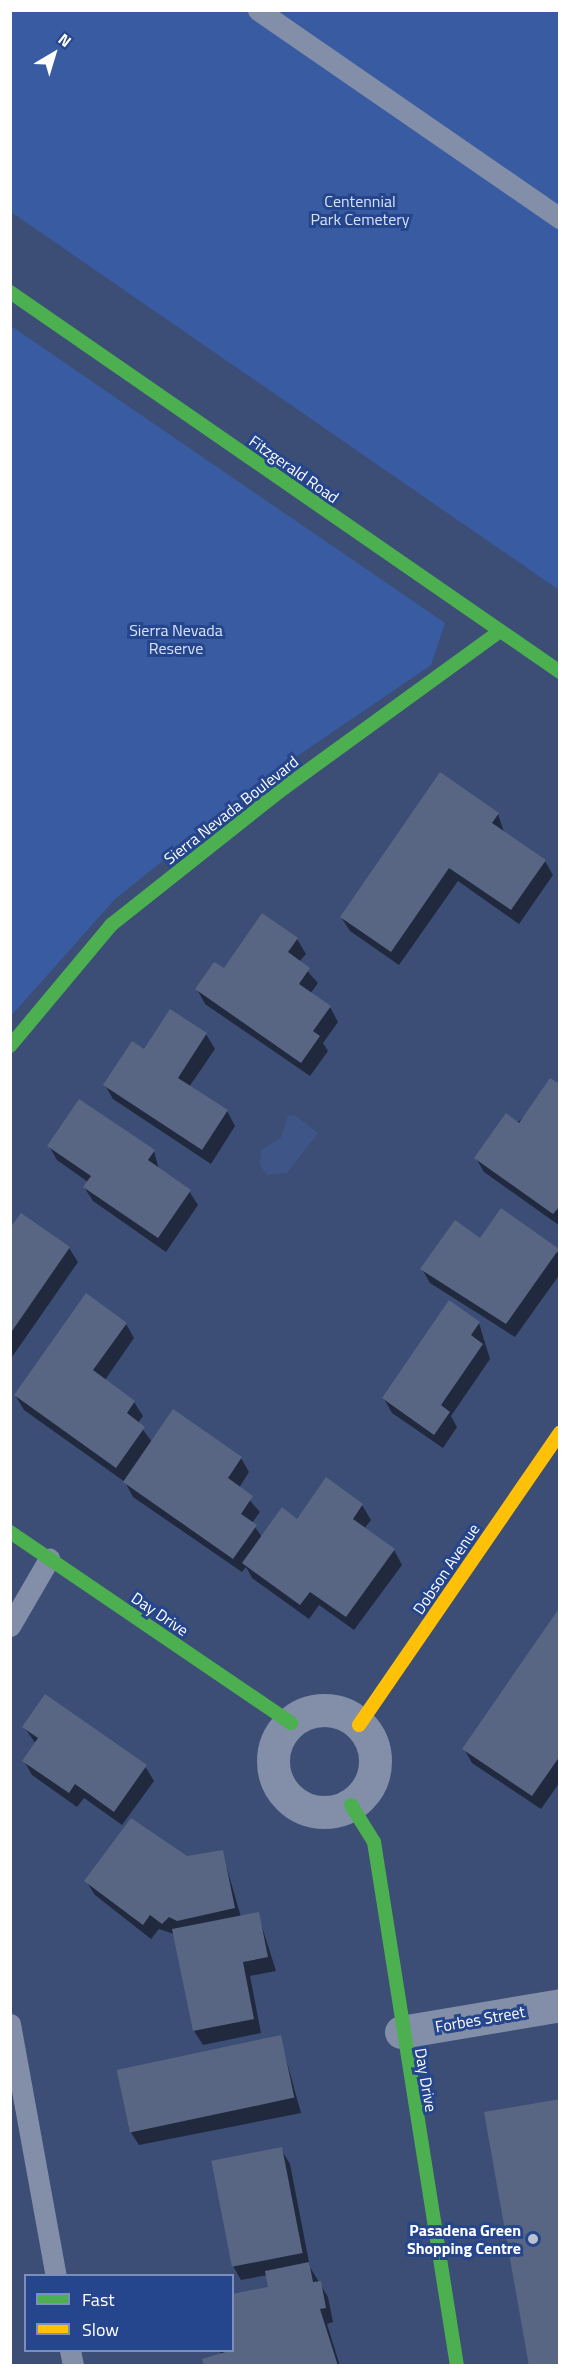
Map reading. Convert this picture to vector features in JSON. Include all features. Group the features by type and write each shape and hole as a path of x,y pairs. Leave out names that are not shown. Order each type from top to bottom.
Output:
{"street":[{"name":"Fitzgerald Road","path":"10,292 560,672"},
{"name":"Sierra Nevada Boulevard","path":"10,1046 111,925 284,788 500,631"},
{"name":"Dobson Avenue","path":"359,1725 560,1432"},
{"name":"Day Drive","path":"10,1532 291,1723"},
{"path":"318,1711 347,1716 359,1725 372,1744 375,1767 363,1794 351,1805 319,1812 289,1798 274,1768 274,1752 291,1723 318,1711"},
{"name":"Day Drive","path":"351,1805 374,1842 401,2032 457,2366"},
{"name":"Forbes Street","path":"401,2032 560,2005"}],"lane":[{"path":"258,10 560,218"},
{"path":"10,1626 49,1559"},
{"path":"10,2024 56,2274"}],"green space":[{"name":"Centennial Park Cemetery","path":"11,11 559,11 559,590 11,212"},
{"name":"Sierra Nevada Reserve","path":"11,326 445,623 431,665 268,776 114,900 11,1016"}],"shaded area":[{"path":"295,1115 318,1133 287,1173 267,1175 260,1165 261,1150 281,1138 288,1116"}],"building":[{"path":"440,772 499,813 492,823 546,860 511,910 449,868 391,952 340,917"},
{"path":"262,913 298,938 288,952 310,968 299,984 331,1006 313,1031 320,1036 301,1063 195,989 214,962 224,968"},
{"path":"170,1009 207,1033 178,1078 228,1110 202,1150 103,1085 132,1041 144,1049"},
{"path":"550,1078 560,1084 560,1206 553,1214 474,1158 506,1113 519,1123"},
{"path":"79,1099 155,1150 148,1160 191,1190 158,1238 83,1187 91,1176 47,1146"},
{"path":"501,1208 559,1249 506,1324 420,1269 455,1220 480,1238"},
{"path":"21,1213 70,1247 10,1334 10,1228"},
{"path":"86,1293 127,1323 93,1370 135,1401 127,1413 145,1427 116,1468 14,1395"},
{"path":"449,1300 480,1322 471,1335 483,1344 441,1405 450,1412 434,1435 382,1398"},
{"path":"173,1409 242,1457 228,1478 253,1496 241,1514 257,1525 233,1559 123,1482"},
{"path":"326,1477 363,1504 353,1519 395,1549 346,1617 310,1592 300,1605 242,1563 282,1507 297,1519"},
{"path":"560,1607 560,1756 532,1796 462,1749"},
{"path":"45,1694 147,1765 114,1812 75,1784 69,1793 22,1761 38,1738 22,1727"},
{"path":"131,1818 187,1856 223,1850 235,1908 177,1921 169,1917 162,1924 150,1915 143,1925 84,1881"},
{"path":"259,1912 268,1957 243,1962 254,2019 193,2031 172,1929"},
{"path":"281,2035 294,2098 130,2133 117,2070"},
{"name":"Pasadena Green Shopping Centre","path":"560,2099 560,2366 529,2366 484,2112"},
{"path":"282,2147 303,2253 232,2267 211,2161"},
{"path":"309,2262 313,2282 321,2281 326,2308 320,2309 338,2366 204,2366 202,2359 225,2352 234,2352 234,2294 268,2287 265,2271"}],"traffic: fast":[{"path":"10,292 560,672"},
{"path":"10,1046 111,925 284,788 500,631"},
{"path":"10,1532 291,1723"},
{"path":"351,1805 374,1842 457,2366"}],"traffic: slow":[{"path":"359,1725 560,1432"}],"place":[{"name":"Pasadena Green Shopping Centre","path":"533,2239"}]}
